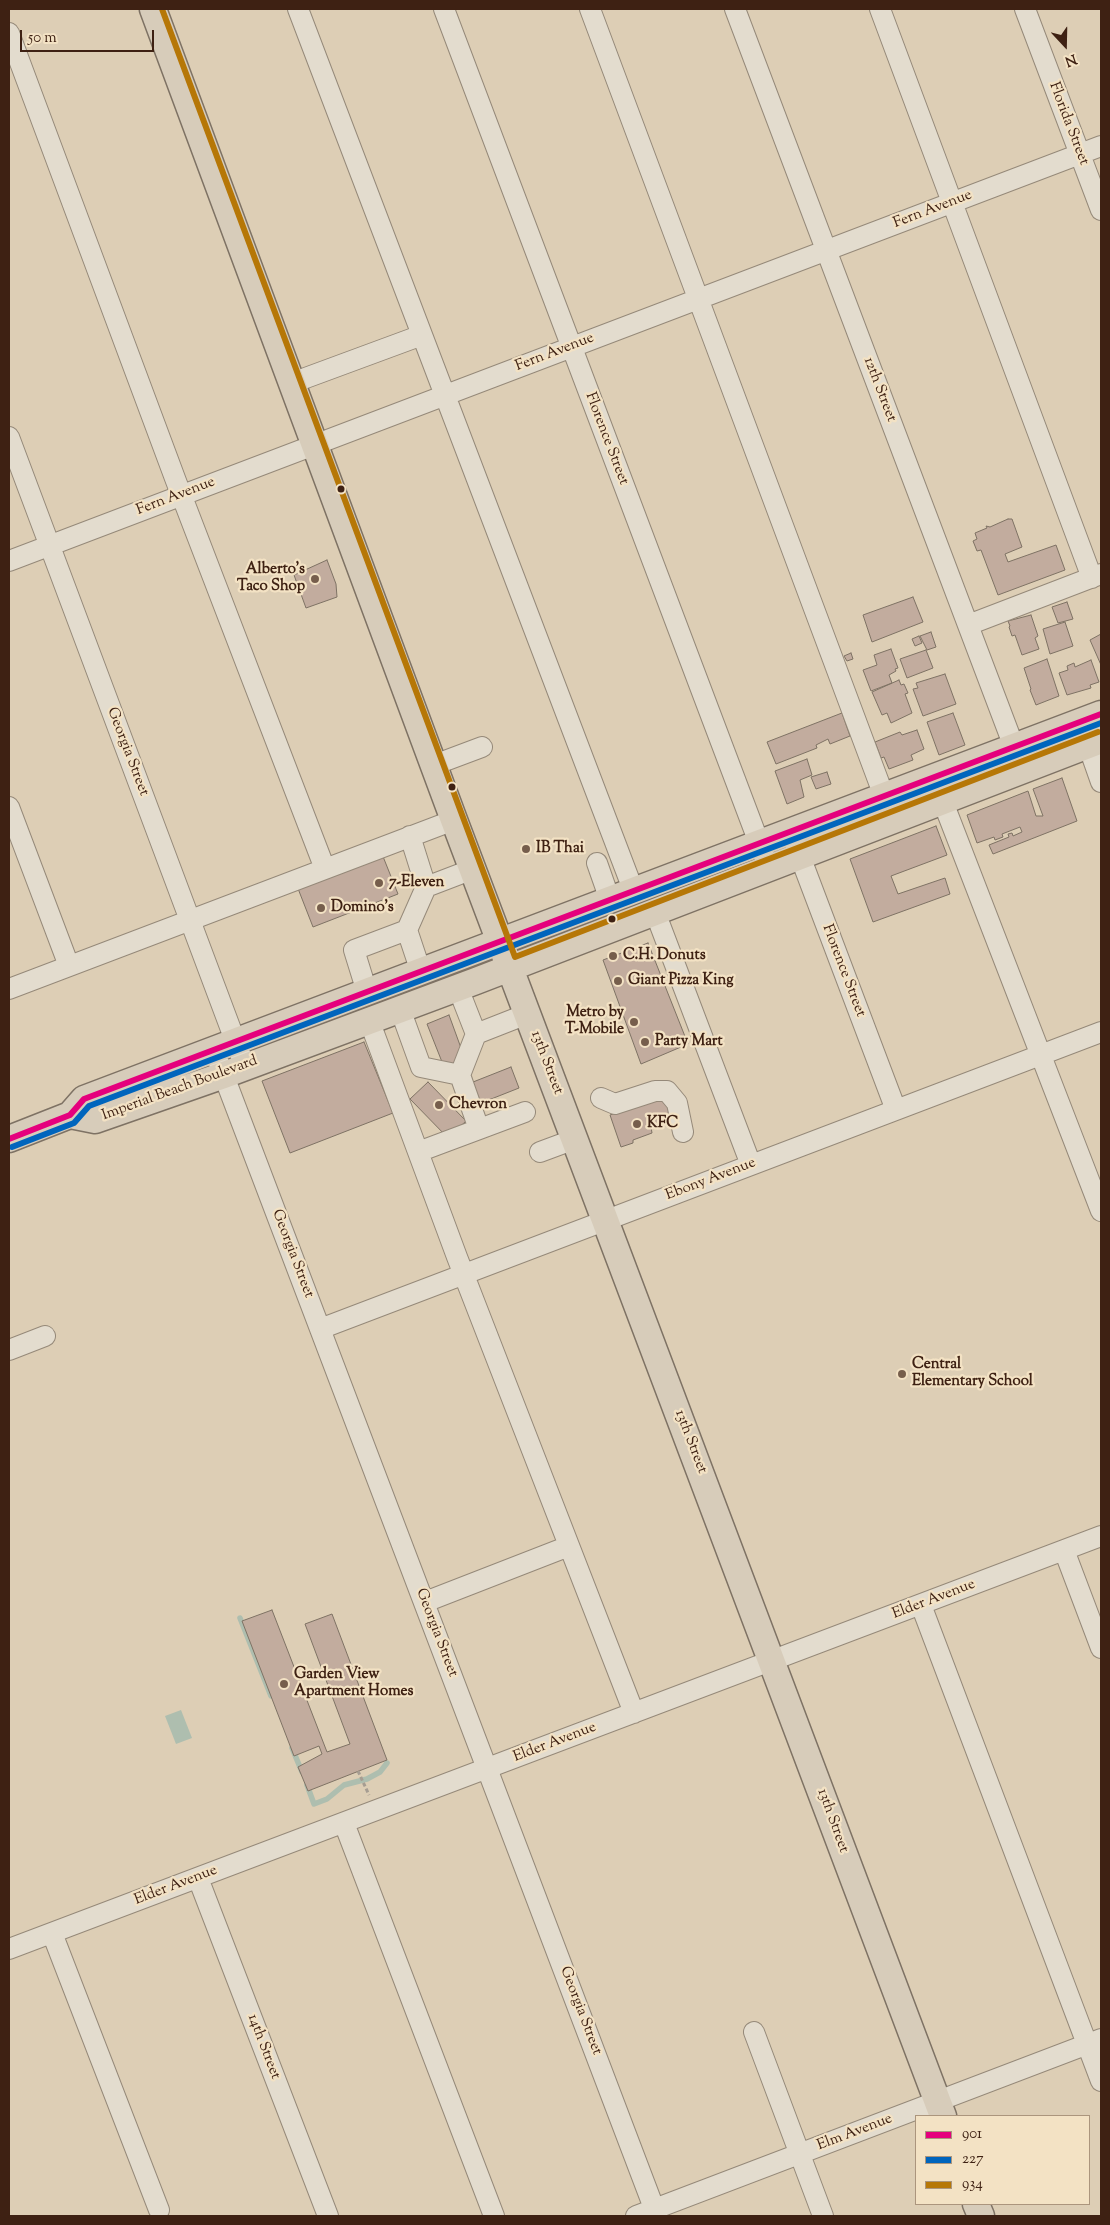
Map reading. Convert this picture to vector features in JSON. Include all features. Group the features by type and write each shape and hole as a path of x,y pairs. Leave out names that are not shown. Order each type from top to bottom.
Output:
{"main road":[{"name":"13th Street","path":"153,9 454,820 940,2109"},
{"name":"Imperial Beach Boulevard","path":"1094,743 458,988 234,1071 94,1120 70,1115 84,1099 1101,714"},
{"path":"9,1139 70,1115"}],"street":[{"path":"298,9 445,395 622,896"},
{"name":"Florence Street","path":"444,9 760,843 768,869"},
{"path":"590,9 884,796"},
{"name":"12th Street","path":"735,9 1023,771"},
{"path":"880,9 1096,576 968,625"},
{"name":"Florida Street","path":"1025,9 1101,210"},
{"path":"9,33 182,495 325,869"},
{"name":"Fern Avenue","path":"9,561 1101,146"},
{"path":"292,383 422,336"},
{"name":"Georgia Street","path":"9,437 190,920 225,1046 320,1328 656,2213"},
{"path":"1094,743 1101,782"},
{"path":"434,765 482,747"},
{"path":"943,802 1101,1211"},
{"path":"9,807 69,966"},
{"path":"9,989 454,820"},
{"name":"Florence Street","path":"790,832 896,1110"},
{"path":"410,836 426,887 407,930 421,972"},
{"path":"597,863 622,896"},
{"path":"426,887 473,869"},
{"path":"655,912 751,1165"},
{"path":"367,992 354,950 407,930"},
{"path":"458,988 476,1034 460,1076 479,1129"},
{"path":"400,1009 421,1067 460,1076"},
{"path":"476,1034 527,1014"},
{"path":"369,1020 463,1274 634,1713"},
{"name":"Ebony Avenue","path":"320,1328 1101,1032"},
{"path":"601,1098 615,1104 655,1090 667,1091 677,1104 683,1132"},
{"path":"418,1152 525,1112"},
{"path":"540,1152 575,1139"},
{"path":"9,1350 45,1336"},
{"name":"Elder Avenue","path":"9,1949 1101,1536"},
{"path":"425,1602 569,1546"},
{"path":"1064,1550 1101,1648"},
{"path":"921,1604 1094,2042 1101,2081"},
{"path":"344,1823 494,2216"},
{"name":"14th Street","path":"198,1878 328,2216"},
{"path":"52,1933 159,2210"},
{"path":"754,2032 823,2216"},
{"name":"Elm Avenue","path":"921,2115 940,2109 1094,2042"},
{"name":"Elm Avenue","path":"636,2216 656,2213 800,2154 915,2117"}],"path":[{"path":"358,1771 369,1796"}],"shaded area":[{"path":"181,1710 192,1738 176,1744 165,1716"}],"building":[{"path":"1012,519 1022,547 1005,554 1008,562 1056,545 1065,570 998,595 981,550 977,551 973,541 977,539 975,533 987,528 986,526 990,527"},
{"name":"Alberto's Taco Shop","path":"327,560 336,584 337,597 306,608 294,575"},
{"path":"913,597 923,622 872,642 863,615"},
{"path":"1067,602 1073,619 1058,623 1052,607"},
{"path":"1031,615 1038,636 1035,638 1039,649 1022,655 1015,635 1012,636 1008,621"},
{"path":"1065,622 1073,646 1050,654 1043,629"},
{"path":"931,632 936,647 927,650 920,636"},
{"path":"1101,634 1101,665 1090,640"},
{"path":"919,636 922,643 915,646 912,639"},
{"path":"891,649 898,668 889,675 892,683 871,691 863,670 877,665 874,655"},
{"path":"926,650 933,668 907,678 900,659"},
{"path":"851,653 853,659 847,661 844,656"},
{"path":"1047,659 1059,696 1036,705 1024,668"},
{"path":"1091,660 1099,682 1090,685 1091,688 1067,695 1059,673 1068,670 1067,666 1074,663 1075,667"},
{"path":"945,674 956,704 923,716 913,689 918,688 916,683"},
{"path":"899,680 901,685 904,684 908,693 905,694 912,713 891,723 887,713 882,715 872,692"},
{"path":"842,713 850,736 830,744 828,739 816,745 817,748 776,764 767,742"},
{"path":"953,713 965,745 939,755 927,722"},
{"path":"917,730 924,749 911,755 913,760 889,769 884,757 881,758 875,742 900,732 902,735"},
{"path":"807,759 812,775 800,780 804,797 787,804 775,771"},
{"path":"827,772 831,784 816,789 811,777"},
{"path":"1062,778 1077,821 993,854 989,845 1009,837 1008,834 1012,833 1013,836 1022,832 1020,827 1002,834 1003,837 995,840 994,837 977,843 967,815 1028,791 1036,816 1043,816 1033,789"},
{"path":"936,826 947,855 891,876 898,894 945,878 950,894 873,922 850,859"},
{"path":"382,854 398,894 313,927 297,886"},
{"path":"648,943 688,1044 641,1064 603,960"},
{"path":"449,1015 465,1059 444,1067 427,1024"},
{"path":"364,1042 393,1113 290,1153 262,1081"},
{"path":"511,1067 519,1088 476,1105 468,1084"},
{"path":"428,1082 466,1121 448,1138 410,1099"},
{"name":"KFC","path":"663,1095 672,1120 651,1127 652,1133 621,1147 610,1115"},
{"name":"Garden View Apartment Homes","path":"272,1610 327,1752 350,1744 305,1624 332,1614 387,1760 308,1791 298,1767 322,1754 319,1746 294,1756 242,1621"}],"waterway":[{"path":"240,1618 271,1696"},
{"path":"292,1748 302,1772"},
{"path":"307,1785 314,1804 327,1799 344,1785 367,1779 380,1772 387,1763"}],"transit line":[{"name":"934","path":"162,9 515,957 1098,732"},
{"name":"901","path":"9,1139 70,1115 84,1099 1101,714"},
{"name":"227","path":"12,1147 74,1123 89,1106 1101,723"}],"place":[{"name":"Alberto's Taco Shop","path":"315,579"},
{"name":"IB Thai","path":"526,849"},
{"name":"7-Eleven","path":"379,883"},
{"name":"Domino's","path":"321,908"},
{"name":"C.H. Donuts","path":"613,956"},
{"name":"Giant Pizza King","path":"618,981"},
{"name":"Metro by T-Mobile","path":"634,1022"},
{"name":"Party Mart","path":"645,1042"},
{"name":"Chevron","path":"439,1105"},
{"name":"KFC","path":"637,1124"},
{"name":"Central Elementary School","path":"902,1374"},
{"name":"Garden View Apartment Homes","path":"284,1684"}]}
